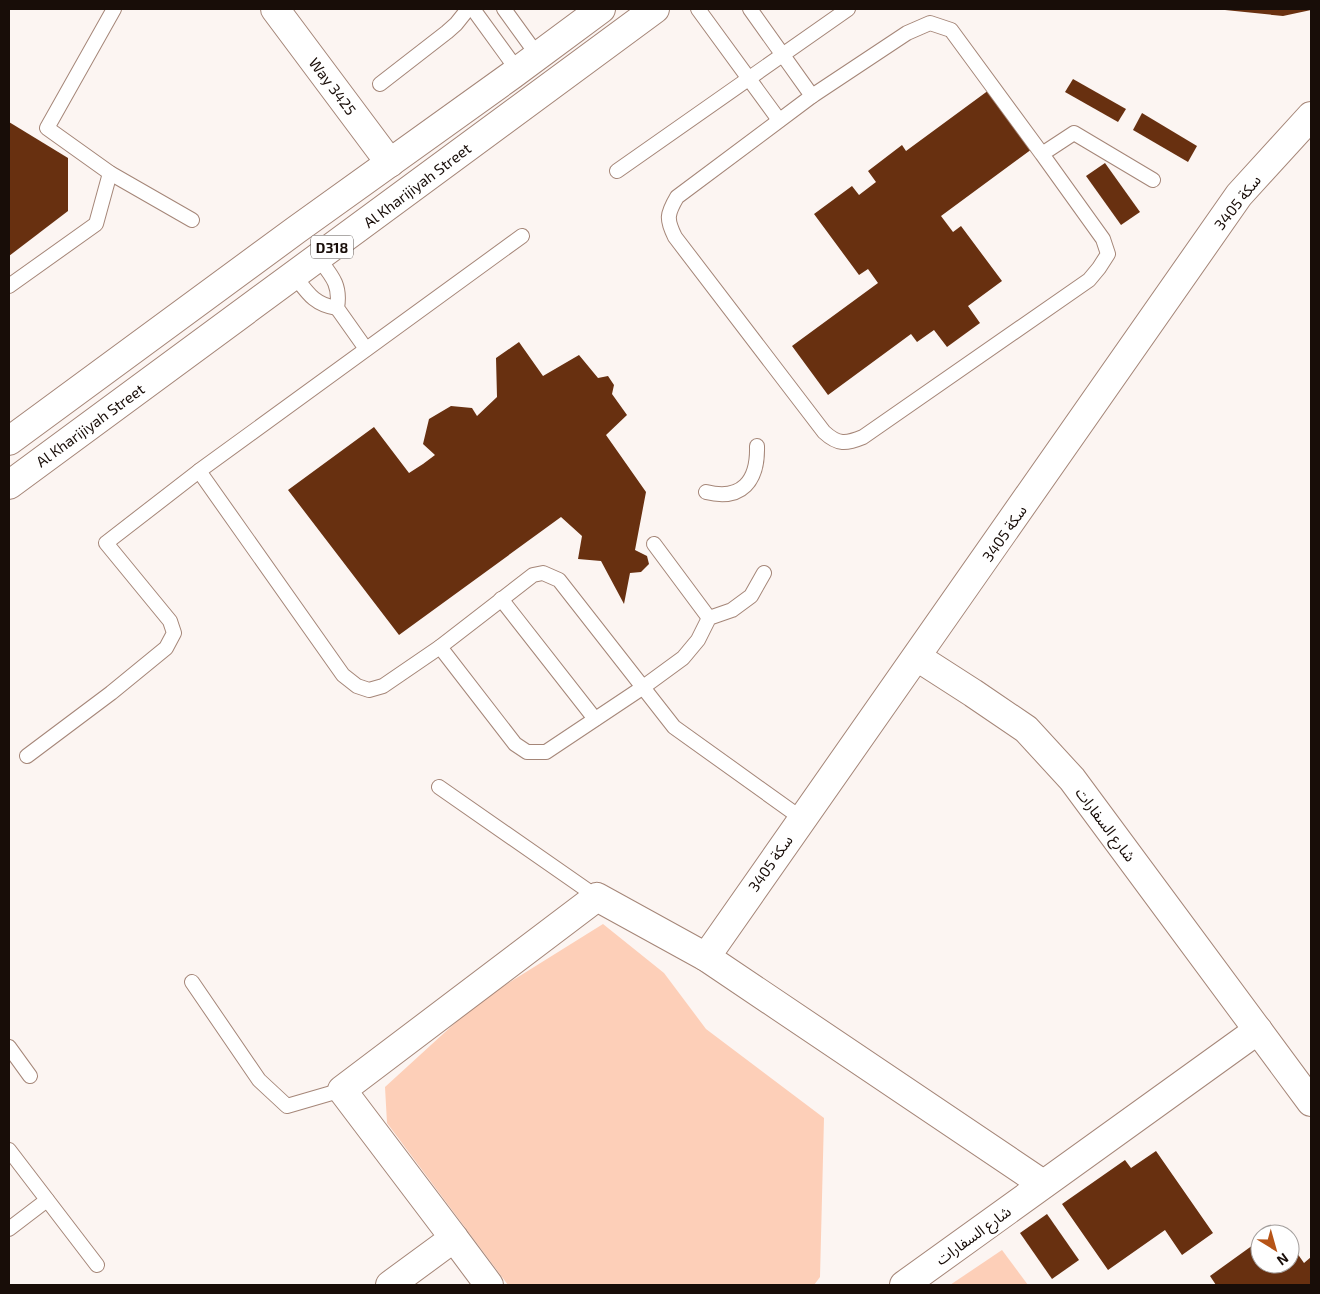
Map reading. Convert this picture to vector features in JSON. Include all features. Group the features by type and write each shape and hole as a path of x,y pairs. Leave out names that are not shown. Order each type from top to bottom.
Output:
{"street":[{"name":"Way 3425","path":"275,9 390,162"},
{"name":"D318","path":"9,441 601,9"},
{"name":"Al Kharijiyah Street","path":"9,485 655,9"},
{"name":"سكة 3405","path":"706,956 801,818 917,658 1239,195 1311,116"},
{"path":"367,222 380,205 388,184 390,162 410,167 430,165 450,159"},
{"path":"296,230 318,258"},
{"path":"272,248 294,275"},
{"name":"شارع السفارات","path":"917,658 973,692 1026,729 1072,779 1311,1102"},
{"path":"489,1285 342,1090 597,897 706,956 1043,1184"},
{"name":"شارع السفارات","path":"904,1285 1258,1030"},
{"path":"390,1285 454,1238"}],"lane":[{"path":"114,9 48,128 110,173 192,220"},
{"path":"380,84 447,32 468,9"},
{"path":"473,9 528,63"},
{"path":"504,9 528,63"},
{"path":"698,9 779,120"},
{"path":"750,9 812,96"},
{"path":"617,171 848,9"},
{"path":"930,23 950,30 1103,239 1108,254 1100,268 1089,280 863,436 848,443 832,440 681,244 668,224 669,211 677,197 779,120 907,33 930,23"},
{"path":"1042,154 1074,134 1153,180"},
{"path":"9,286 96,224 110,173"},
{"path":"27,756 111,693 166,648 174,633 170,621 106,543 198,471 522,236"},
{"path":"318,258 337,286 339,297 337,308 366,350"},
{"path":"294,275 316,301 326,307 337,308"},
{"path":"706,492 720,495 734,493 745,486 752,476 757,461 757,446"},
{"path":"198,471 343,675 357,686 369,690 383,686 440,647 533,575 543,573 559,580 674,727 801,818"},
{"path":"654,544 709,618"},
{"path":"440,647 514,744 528,752 546,752 642,688 683,658 698,640 709,618 732,610 751,596 764,573"},
{"path":"502,599 595,719"},
{"path":"439,788 597,897"},
{"path":"192,982 259,1080 287,1106 342,1090"},
{"path":"9,1047 30,1076"},
{"path":"9,1150 97,1265"},
{"path":"9,1229 47,1200"}],"shaded area":[{"path":"603,924 664,973 706,1029 824,1118 820,1277 814,1285 508,1285 387,1123 385,1087 478,1002"},
{"path":"1002,1250 1028,1285 950,1285"}],"building":[{"path":"1225,9 1311,9 1311,10 1283,16"},
{"path":"1073,79 1126,109 1118,122 1065,92"},
{"path":"989,90 1032,149 941,216 953,232 961,226 1002,281 968,306 980,323 947,347 934,330 917,342 911,334 828,395 792,346 878,283 868,269 859,275 814,214 852,186 859,195 876,182 868,171 902,145 906,151"},
{"path":"1142,113 1197,146 1188,162 1133,130"},
{"path":"9,122 68,158 68,211 9,256"},
{"path":"1105,163 1140,212 1121,225 1086,176"},
{"path":"519,342 543,376 579,355 598,378 608,376 614,385 612,394 627,415 606,435 646,492 635,550 647,556 649,564 641,572 630,573 624,604 601,561 578,559 582,536 561,517 399,635 288,490 374,427 409,473 435,455 423,444 429,419 451,406 472,408 477,416 497,397 496,358"},
{"path":"1156,1151 1213,1233 1182,1255 1165,1230 1108,1270 1062,1204 1125,1160 1131,1168"},
{"path":"1047,1214 1079,1260 1052,1279 1020,1233"},
{"path":"1250,1247 1250,1274 1300,1274 1300,1257 1304,1263 1311,1257 1311,1285 1216,1285 1210,1276"}]}
